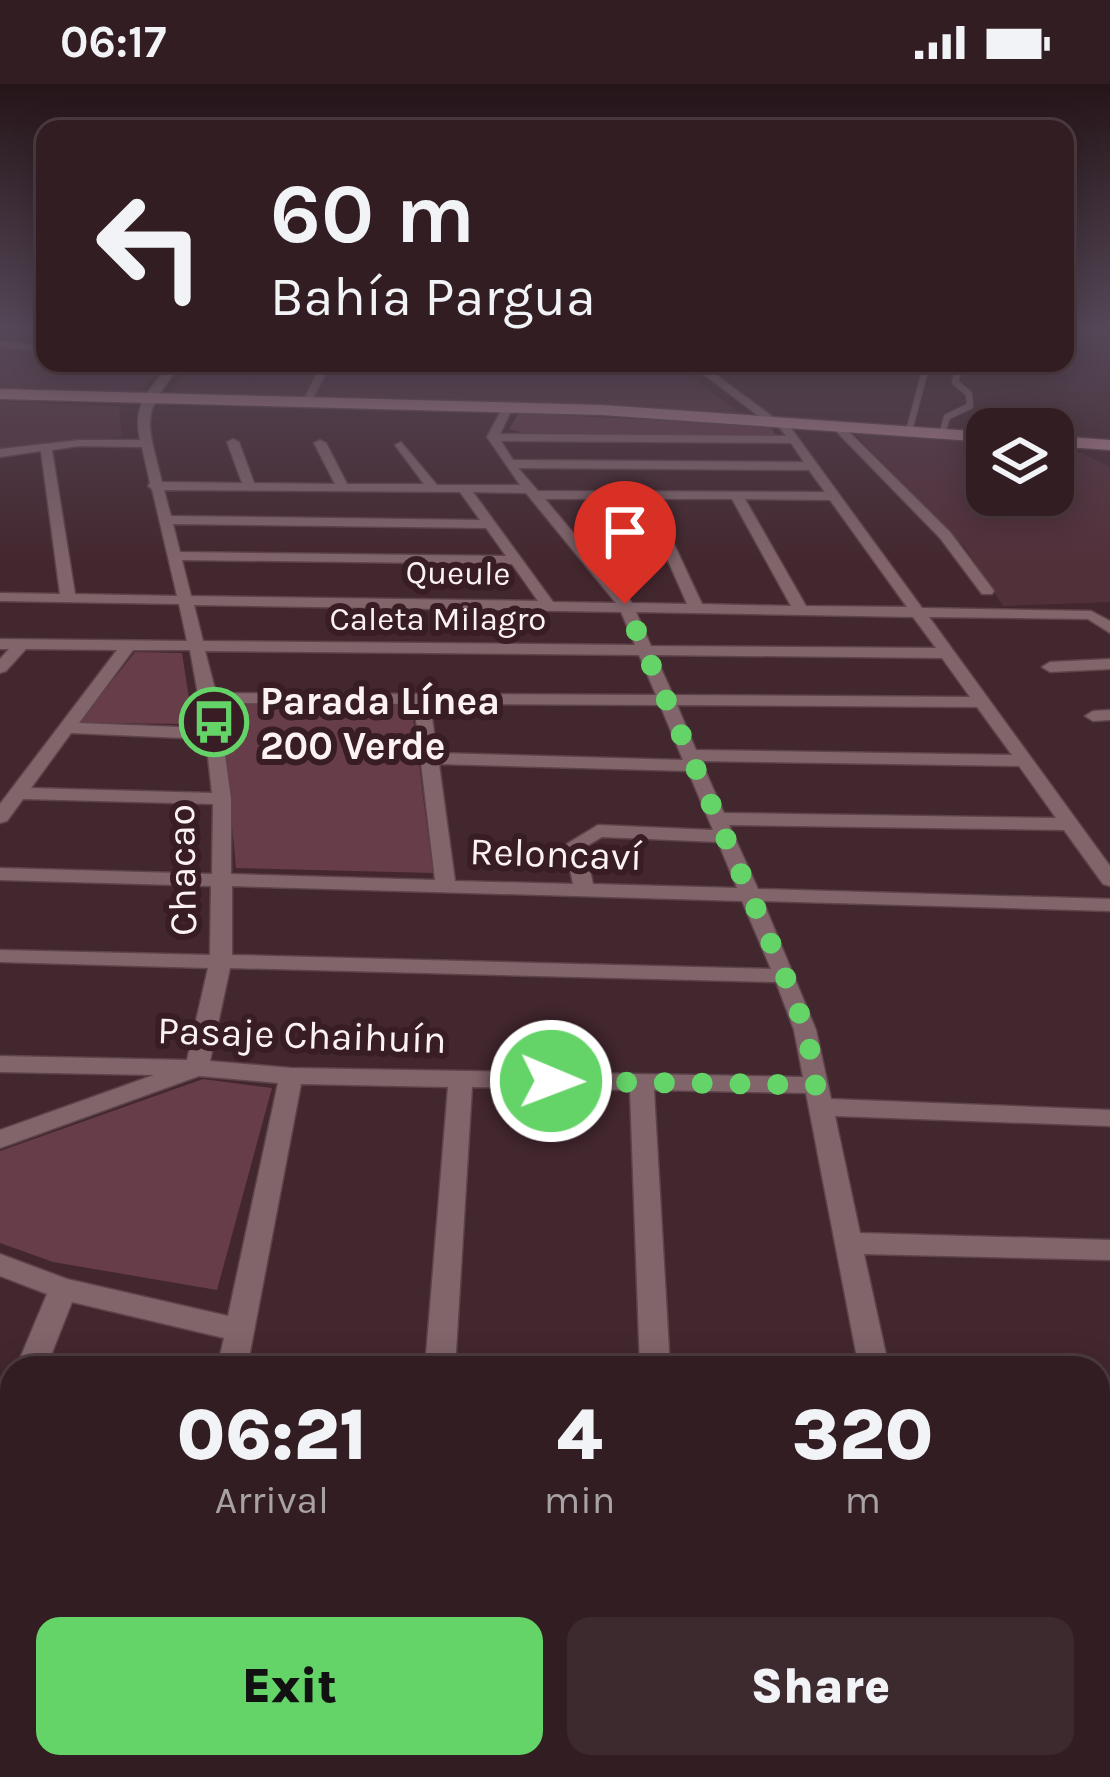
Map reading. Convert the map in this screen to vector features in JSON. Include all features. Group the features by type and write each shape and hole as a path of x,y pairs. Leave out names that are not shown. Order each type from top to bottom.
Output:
{"street":[{"name":"Chacao","path":"145,407 141,420 144,444 209,698 222,800 221,960 197,1068"},
{"path":"508,407 966,436"},
{"path":"493,437 508,407"},
{"path":"756,407 793,440 1110,880"},
{"path":"838,427 945,535 987,591"},
{"path":"493,437 793,440"},
{"path":"493,437 509,464 625,604 785,976 806,1030 872,1356"},
{"path":"233,442 250,488"},
{"path":"320,443 343,488"},
{"path":"1074,443 1110,446"},
{"path":"0,453 46,446 144,444"},
{"path":"401,445 433,488"},
{"path":"46,446 68,598"},
{"path":"509,464 812,466"},
{"path":"154,486 832,496"},
{"path":"464,489 547,603"},
{"path":"644,495 695,605"},
{"path":"737,496 799,607"},
{"path":"165,520 490,524"},
{"path":"174,556 516,560"},
{"name":"Queule","path":"0,597 916,609 1090,615 1110,628"},
{"name":"Caleta Milagro","path":"0,644 947,653"},
{"path":"0,668 21,645"},
{"path":"0,817 128,646"},
{"path":"1050,667 1110,664"},
{"path":"421,697 446,886"},
{"path":"209,698 983,702"},
{"path":"64,728 214,734"},
{"path":"431,758 1023,761"},
{"path":"18,794 222,800"},
{"path":"584,890 575,845 598,831 1068,824"},
{"name":"Reloncaví","path":"0,874 1110,904"},
{"path":"0,956 785,976"},
{"name":"Pasaje Chaihuín","path":"0,1064 643,1083 1110,1118"},
{"path":"0,1139 197,1068"},
{"path":"235,1356 290,1076"},
{"path":"441,1356 460,1080"},
{"path":"643,1083 654,1356"},
{"path":"848,1243 1110,1250"},
{"path":"0,1265 63,1288 240,1330"},
{"path":"36,1356 63,1288"}],"lane":[{"path":"909,431 915,407"},
{"path":"942,434 946,417 968,407"}],"shaded area":[{"path":"0,407 119,407 122,437 0,449"},
{"path":"456,407 732,407 746,418"},
{"path":"519,413 770,426 776,436 524,433 509,429"},
{"path":"855,434 966,442 966,516 1074,516 1074,452 1110,467 1110,602 1003,606 964,546"},
{"path":"135,652 182,653 193,724 79,723"},
{"path":"411,702 433,873 236,868 221,703"},
{"path":"203,1079 272,1088 217,1290 53,1262 0,1243 0,1151"}],"place":[{"name":"Parada Línea 200 Verde","path":"214,722"}],"route":[{"path":"551,1081 817,1085 806,1030 785,976 625,604"}]}
